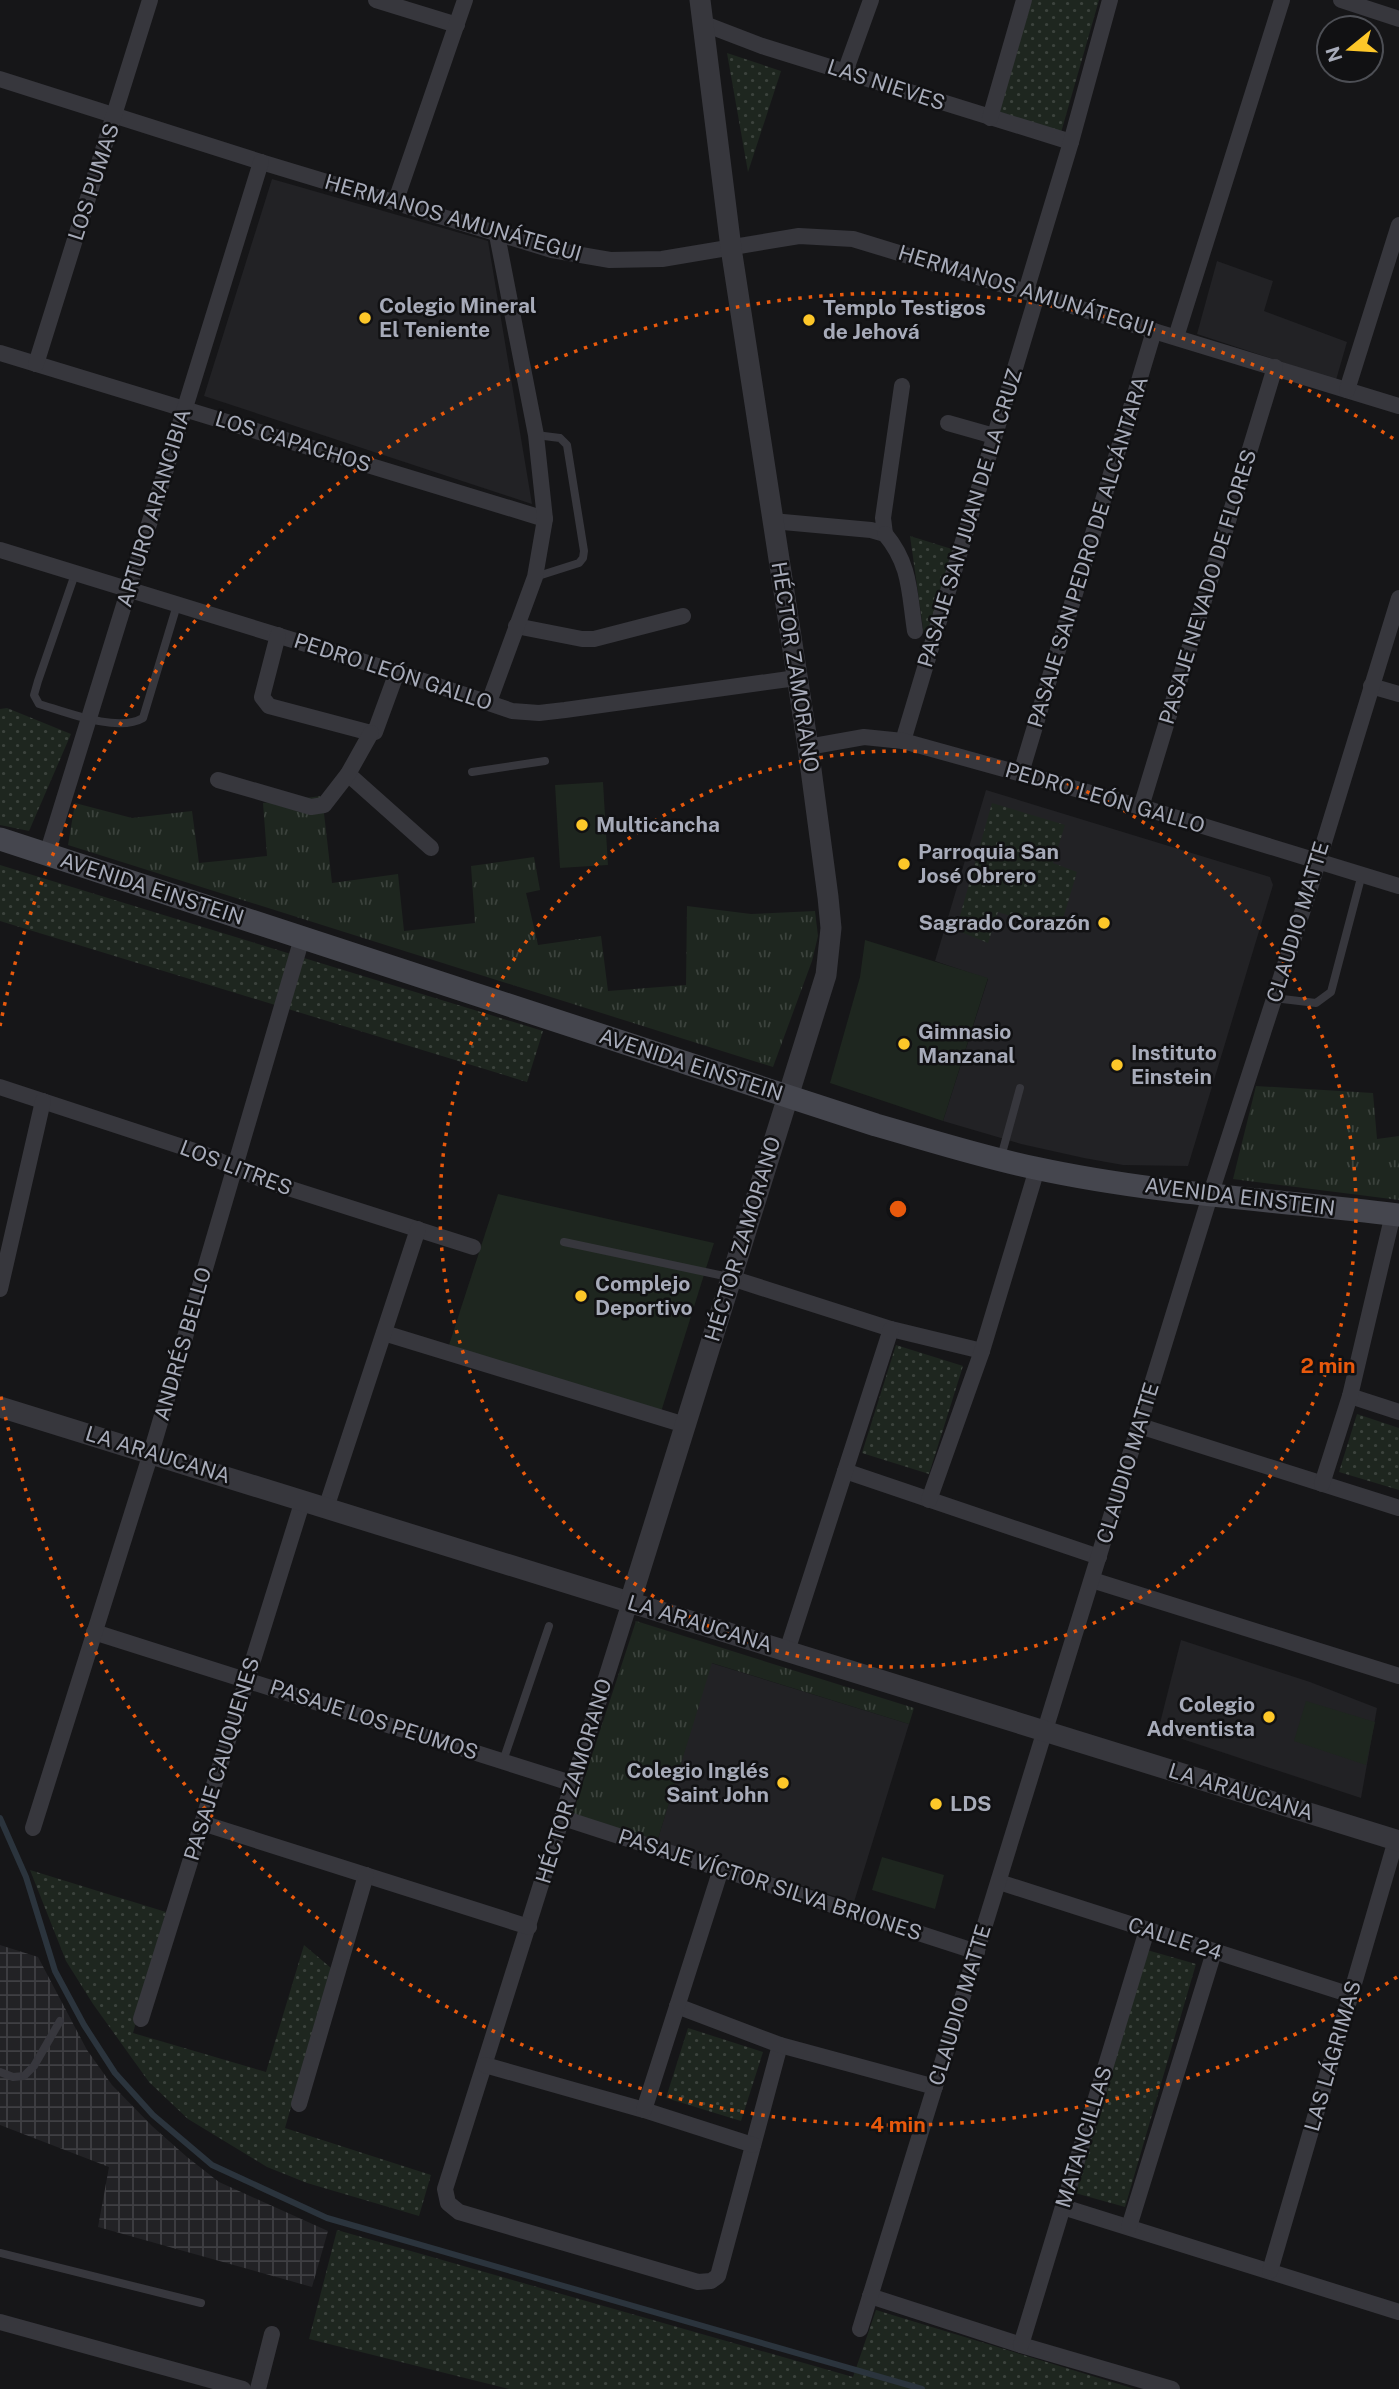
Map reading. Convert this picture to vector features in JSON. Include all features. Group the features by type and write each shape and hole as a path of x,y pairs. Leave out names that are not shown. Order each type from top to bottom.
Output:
{"main road":[{"name":"AVENIDA EINSTEIN","path":"0,839 876,1125 1000,1160 1037,1169 1210,1196 1396,1215"}],"street":[{"name":"LOS PUMAS","path":"36,364 150,0"},
{"path":"376,0 457,25"},
{"path":"395,203 466,0"},
{"name":"HÉCTOR ZAMORANO","path":"701,0 731,248 808,747 828,897 830,953 826,975 446,2189 448,2203 459,2212 698,2282 711,2281 718,2276 753,2145"},
{"path":"845,72 871,0"},
{"path":"990,118 1024,0"},
{"name":"PASAJE SAN JUAN DE LA CRUZ","path":"903,741 994,436 1110,0"},
{"path":"1176,337 1282,0"},
{"path":"1341,0 1399,19"},
{"name":"LAS NIEVES","path":"702,23 762,46 1071,142"},
{"name":"HERMANOS AMUNÁTEGUI","path":"0,79 552,250 610,260 662,259 799,236 853,239 1399,406"},
{"name":"ARTURO ARANCIBIA","path":"47,854 261,162"},
{"path":"1347,390 1399,225"},
{"path":"489,702 535,577 545,519 536,435 497,235"},
{"name":"PASAJE SAN PEDRO DE ALCÁNTARA","path":"1021,774 1154,331"},
{"name":"LOS CAPACHOS","path":"0,353 545,519"},
{"name":"PASAJE NEVADO DE FLORES","path":"1141,807 1275,367"},
{"path":"885,534 883,518 902,386"},
{"path":"948,423 994,436"},
{"path":"772,521 871,530 885,534 897,548 905,564 915,631"},
{"name":"PEDRO LEÓN GALLO","path":"0,550 397,672 512,711 539,713 796,678"},
{"name":"CLAUDIO MATTE","path":"860,2329 1210,1196 1310,888 1399,598"},
{"path":"516,626 594,639 683,616"},
{"path":"278,635 262,697 264,702 269,706 371,733"},
{"path":"218,780 311,807 324,805 348,774 371,733 377,729 397,672"},
{"path":"1371,686 1399,694"},
{"name":"PEDRO LEÓN GALLO","path":"808,747 864,737 903,741 1141,807 1399,886"},
{"path":"348,774 430,848"},
{"name":"ANDRÉS BELLO","path":"33,1828 150,1453 302,938"},
{"name":"LOS LITRES","path":"0,1087 204,1154 263,1180 473,1247"},
{"path":"0,1289 43,1101"},
{"path":"929,1500 982,1351 1037,1169"},
{"path":"1322,1484 1350,1396 1396,1215"},
{"path":"326,1507 418,1229"},
{"path":"731,1278 891,1329 982,1351"},
{"path":"787,1651 891,1329"},
{"path":"384,1333 685,1425"},
{"path":"1350,1396 1399,1412"},
{"name":"LA ARAUCANA","path":"0,1407 1397,1840"},
{"path":"1140,1426 1399,1508"},
{"path":"845,1471 1099,1557"},
{"name":"PASAJE CAUQUENES","path":"141,2019 303,1500"},
{"path":"1092,1580 1399,1676"},
{"name":"PASAJE LOS PEUMOS","path":"94,1632 573,1784"},
{"name":"PASAJE VÍCTOR SILVA BRIONES","path":"563,1818 977,1952"},
{"path":"202,1823 528,1927"},
{"name":"LAS LÁGRIMAS","path":"1269,2271 1397,1840"},
{"path":"644,2110 721,1869"},
{"path":"299,2104 366,1875"},
{"name":"CALLE 24","path":"999,1882 1351,1995"},
{"name":"MATANCILLAS","path":"1021,2344 1147,1930"},
{"path":"1129,2227 1214,1952"},
{"path":"677,2006 780,2045 935,2087"},
{"path":"485,2065 644,2110 753,2145 780,2045"},
{"path":"1063,2207 1399,2312"},
{"path":"870,2296 1172,2389"},
{"path":"0,2322 243,2389"},
{"path":"258,2389 272,2334"}],"lane":[{"path":"535,577 579,563 584,551 568,445 560,438 536,435"},
{"path":"75,573 34,695 39,704 89,719 128,724 143,718 177,605"},
{"path":"472,772 545,761"},
{"path":"1274,998 1316,1003 1331,992 1362,874"},
{"path":"1000,1160 1020,1088"},
{"path":"564,1242 731,1278"},
{"path":"503,1761 549,1626"},
{"path":"0,2072 13,2077 24,2076 34,2066 60,2021"},
{"path":"0,2253 201,2303"}],"shaded area":[{"name":"Colegio Mineral El Teniente","path":"272,179 488,241 532,504 204,396"},
{"path":"1217,261 1273,281 1264,311 1347,342 1336,380 1197,334"},
{"path":"986,790 1270,877 1273,885 1188,1166 1123,1165 1084,1158 1021,1144 943,1121 988,979 935,961"},
{"name":"Colegio Adventista","path":"1181,1640 1310,1682 1377,1708 1361,1798 1158,1731"},
{"name":"Colegio Inglés Saint John","path":"711,1663 909,1724 854,1902 657,1842"},
{"path":"0,1945 38,1957 87,2050 112,2085 187,2157 219,2182 328,2231 312,2287 98,2227 109,2167 0,2125"}],"green space":[{"path":"1032,0 1099,0 1060,136 998,116"},
{"path":"727,53 781,71 748,172"},
{"path":"910,536 955,550 930,638 924,635"},
{"path":"7,708 71,734 29,831 0,825 0,709"},
{"name":"Multicancha","path":"603,782 608,865 560,868 555,785"},
{"path":"322,796 332,883 398,874 404,931 475,923 471,866 534,857 540,890 526,893 538,945 601,936 608,991 686,985 687,906 751,914 815,911 818,936 812,961 773,1067 68,845 75,803 132,818 192,811 199,863 267,856 263,803"},
{"path":"992,803 1065,825 1053,863 1077,872 1059,932 998,912 988,943 956,930"},
{"path":"0,865 543,1031 527,1082 0,921"},
{"name":"Gimnasio Manzanal","path":"865,940 988,978 943,1121 830,1083 860,977"},
{"path":"1256,1086 1373,1093 1377,1139 1399,1136 1399,1200 1233,1179"},
{"name":"Complejo Deportivo","path":"498,1194 714,1243 661,1412 448,1348"},
{"path":"896,1345 963,1366 929,1474 862,1453"},
{"path":"1357,1414 1399,1428 1399,1490 1339,1472"},
{"path":"636,1621 914,1708 909,1724 712,1663 657,1842 572,1816"},
{"path":"1306,1701 1375,1722 1366,1765 1294,1741"},
{"path":"882,1857 944,1875 935,1909 872,1890"},
{"path":"30,1870 166,1912 133,2033 266,2072 304,1945 331,1968 285,2128 431,2175 419,2216 307,2183 267,2167 188,2119 149,2082 93,2004 66,1961"},
{"path":"1147,1950 1196,1964 1125,2207 1075,2193"},
{"path":"688,2028 763,2052 741,2121 666,2098"},
{"path":"337,2230 853,2377 876,2310 1135,2389 509,2389 309,2339"}],"waterway":[{"path":"0,1818 26,1877 55,1971 84,2025 115,2073 153,2115 212,2165 327,2218 922,2389"}],"place":[{"name":"Colegio Mineral El Teniente","path":"365,318"},
{"name":"Templo Testigos de Jehová","path":"809,320"},
{"name":"Multicancha","path":"582,825"},
{"name":"Parroquia San José Obrero","path":"904,864"},
{"name":"Sagrado Corazón","path":"1104,923"},
{"name":"Gimnasio Manzanal","path":"904,1044"},
{"name":"Instituto Einstein","path":"1117,1065"},
{"name":"Complejo Deportivo","path":"581,1296"},
{"name":"Colegio Adventista","path":"1269,1717"},
{"name":"Colegio Inglés Saint John","path":"783,1783"},
{"name":"LDS","path":"936,1804"}]}
